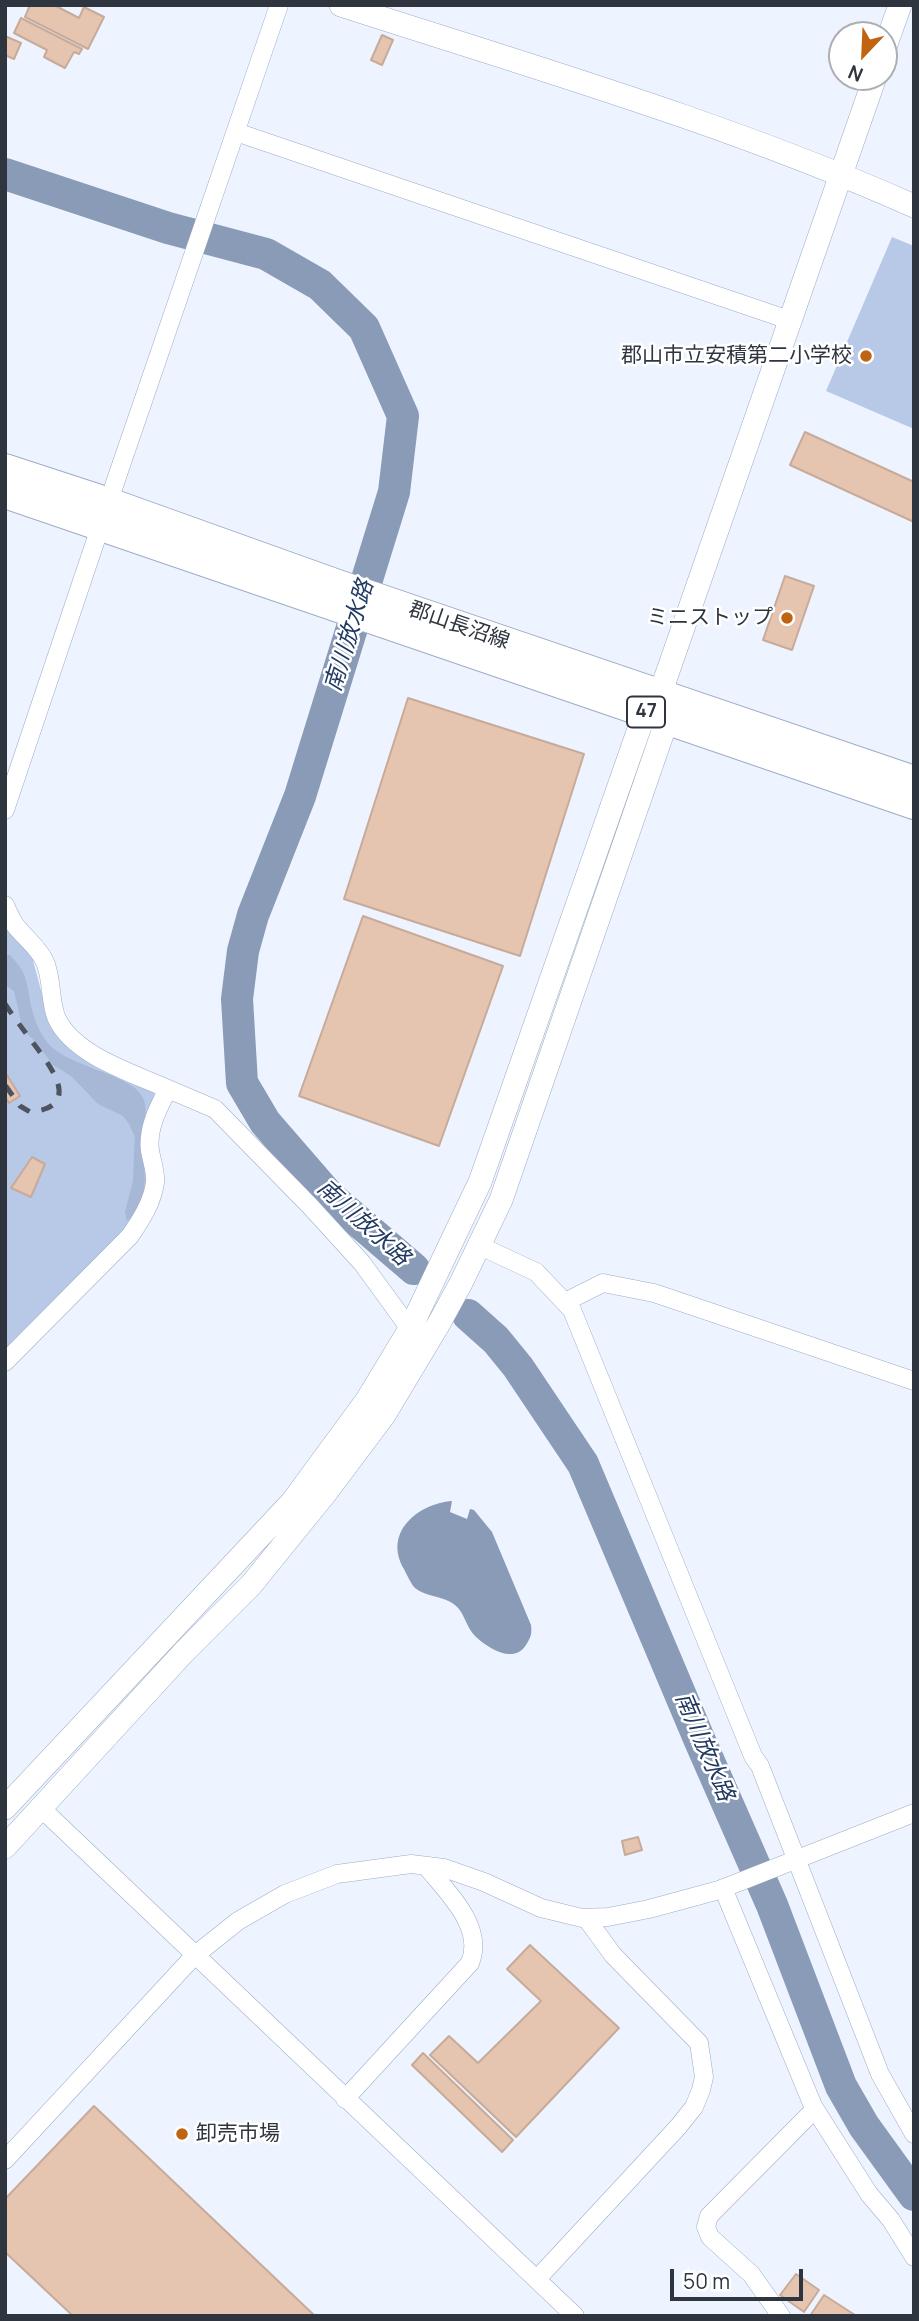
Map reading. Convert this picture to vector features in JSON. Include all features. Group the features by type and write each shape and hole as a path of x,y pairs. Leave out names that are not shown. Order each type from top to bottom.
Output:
{"main road":[{"name":"郡山長沼線","path":"5,468 105,514 657,709 914,804"},
{"name":"郡山長沼線","path":"5,494 105,514"},
{"name":"郡山長沼線","path":"657,709 914,780"}],"street":[{"path":"5,810 279,5"},
{"path":"341,5 614,93 840,174 914,206"},
{"path":"5,1847 184,1652 251,1584 308,1515 384,1415 461,1283 501,1200 535,1107 657,709 869,91"},
{"path":"236,131 789,320"},
{"path":"5,1808 292,1502 367,1400 443,1264 480,1182 657,709"},
{"path":"5,905 9,926 44,960 49,976 50,997 57,1019 71,1040 87,1051 215,1109 415,1318"},
{"path":"5,1363 130,1237 143,1217 155,1183 149,1147 151,1132 157,1110 168,1089"},
{"path":"478,1245 536,1272 572,1310 753,1756 760,1766 791,1863 880,2074 914,2134"},
{"path":"565,1302 603,1283 654,1293 914,1381"},
{"path":"42,1809 575,2316"},
{"path":"5,2160 194,1956 238,1920 285,1894 337,1874 411,1864 444,1868 484,1882 541,1908 586,1918 608,1917 649,1909 728,1887 914,1813"},
{"path":"345,2099 470,1963 475,1950 471,1930 459,1907 426,1866"},
{"path":"728,1887 815,2109 869,2194 891,2220 914,2257"},
{"path":"537,2279 678,2127 694,2107 704,2077 699,2043 613,1955 586,1918"},
{"path":"781,2316 751,2274 710,2237 706,2227 709,2216 815,2109"}],"shaded area":[{"path":"892,237 914,246 914,429 826,391"},
{"path":"5,924 31,953 46,1009 155,1092 145,1136 149,1185 124,1238 5,1356"},
{"path":"5,955 10,955 24,974 34,1018 47,1042 69,1058 126,1083 143,1098 146,1112 142,1138 144,1186 138,1209 127,1221 125,1212 133,1181 135,1137 123,1116 98,1104 71,1076 53,1065 26,1033 14,991 5,985"},
{"path":"452,1501 450,1512 467,1519 470,1509 474,1510 492,1532 531,1625 528,1642 521,1651 501,1653 481,1642 455,1605 415,1588 404,1569 398,1544 407,1523 427,1508"}],"building":[{"path":"30,5 54,5 79,18 84,7 104,17 88,49 25,17"},
{"path":"21,18 82,49 79,54 74,52 65,68 44,57 47,50 14,33"},
{"path":"382,35 393,40 382,65 371,60"},
{"path":"5,36 21,43 14,59 5,55"},
{"path":"805,432 914,482 914,522 790,465"},
{"path":"785,576 814,586 792,650 763,640"},
{"path":"408,698 584,754 520,956 344,899"},
{"path":"363,916 503,966 439,1146 299,1096"},
{"path":"5,1072 20,1096 9,1103 5,1097"},
{"path":"32,1157 45,1164 31,1197 11,1188"},
{"path":"638,1837 642,1850 625,1855 622,1841"},
{"path":"530,1945 619,2028 516,2137 430,2055 449,2036 478,2063 541,2001 507,1969"},
{"path":"423,2053 513,2140 502,2152 412,2065"},
{"path":"94,2106 315,2316 73,2316 5,2252 5,2199"},
{"path":"796,2274 819,2290 804,2312 780,2295"},
{"path":"824,2295 855,2315 855,2316 810,2316"}],"waterway":[{"name":"南川放水路","path":"5,174 168,228 266,254 320,285 364,328 403,416 394,492 300,796 253,915 243,951 237,999 242,1083 265,1122 330,1197 414,1269"},
{"name":"南川放水路","path":"468,1315 496,1340 518,1367 583,1464 772,1905 841,2086 864,2126 914,2195"}],"railway":[{"path":"5,1004 52,1071 58,1082 59,1093 56,1102 47,1108 30,1112 20,1106 5,1085"}],"place":[{"name":"郡山市立安積第二小学校","path":"866,356"},
{"name":"ミニストップ","path":"787,618"},
{"name":"卸売市場","path":"182,2134"}]}
